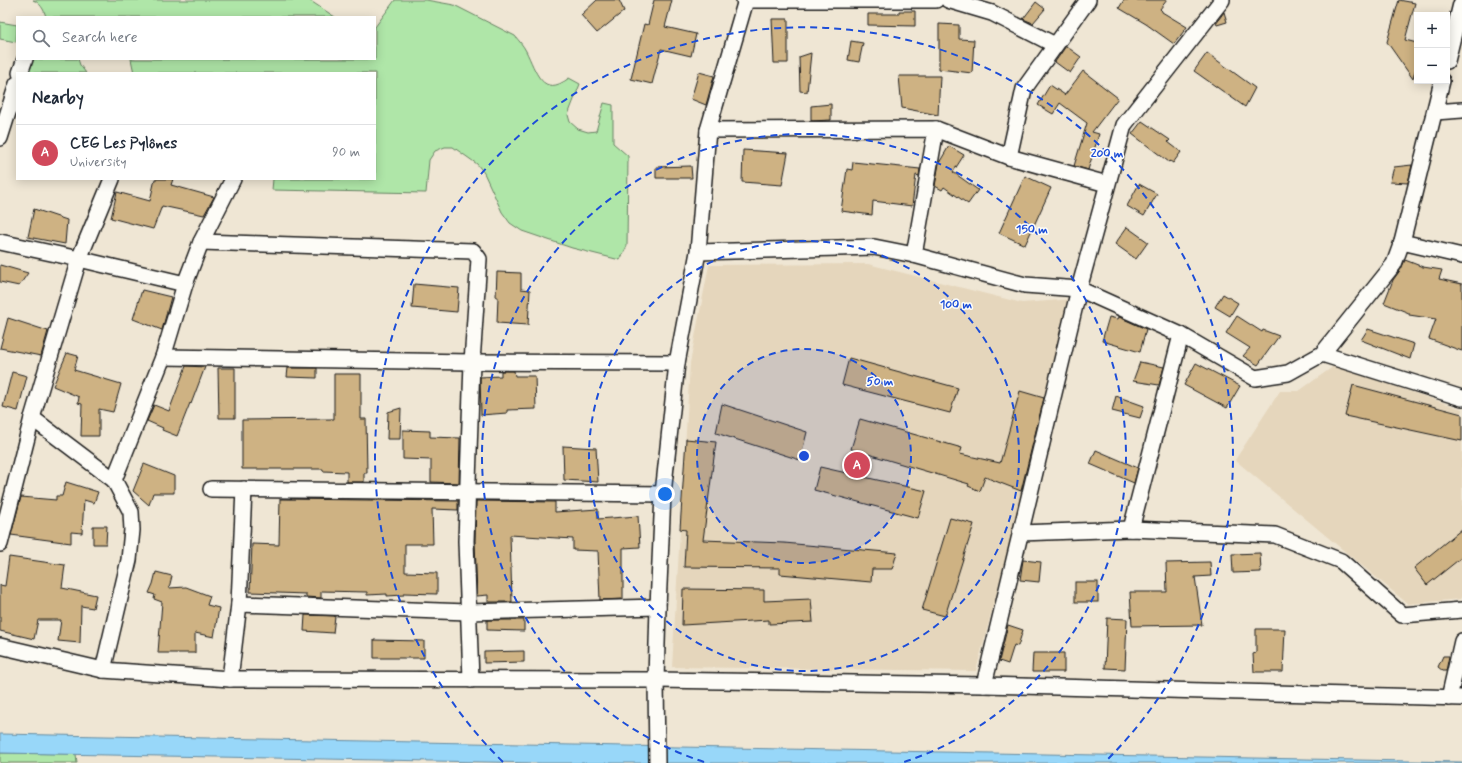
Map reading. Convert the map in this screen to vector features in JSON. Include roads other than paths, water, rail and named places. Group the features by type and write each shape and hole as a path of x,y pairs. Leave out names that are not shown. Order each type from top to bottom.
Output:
{"street":[{"path":"658,763 656,680 663,494 677,363 698,252 708,130 746,0 936,0"},
{"path":"948,0 992,13 1055,45"},
{"path":"1009,157 1024,89 1088,0"},
{"path":"984,685 1079,289 1124,125 1222,0"},
{"path":"1450,48 1459,2"},
{"path":"20,72 25,60"},
{"path":"698,252 874,247 914,255 1025,285 1079,289 1181,335 1255,378 1288,373 1322,354 1394,264 1402,242 1441,84"},
{"path":"0,138 16,87"},
{"path":"1435,112 1462,110"},
{"path":"708,130 936,129 1009,157 1107,184"},
{"path":"914,255 936,129"},
{"path":"0,544 32,418 79,259 112,180"},
{"path":"114,480 163,357 184,284 201,242 232,180"},
{"path":"0,242 184,284"},
{"path":"201,242 473,251 479,259 472,362 466,541 471,680"},
{"path":"1402,242 1462,256"},
{"path":"1131,529 1181,335"},
{"path":"1322,354 1462,398"},
{"path":"163,357 472,362 677,363"},
{"path":"32,418 114,480 131,512 132,530 129,560 103,670"},
{"path":"211,489 663,494"},
{"path":"230,679 239,604 244,489"},
{"path":"1020,533 1131,529 1275,536 1341,561 1402,615 1462,610"},
{"path":"239,604 468,612 658,607"},
{"path":"0,646 103,670 230,679 656,680 984,685 1456,698 1462,641"}],"water":[{"path":"0,734 1462,763 541,763 0,753"}],"place":[{"name":"CEG Les Pylônes","path":"857,465"}]}
